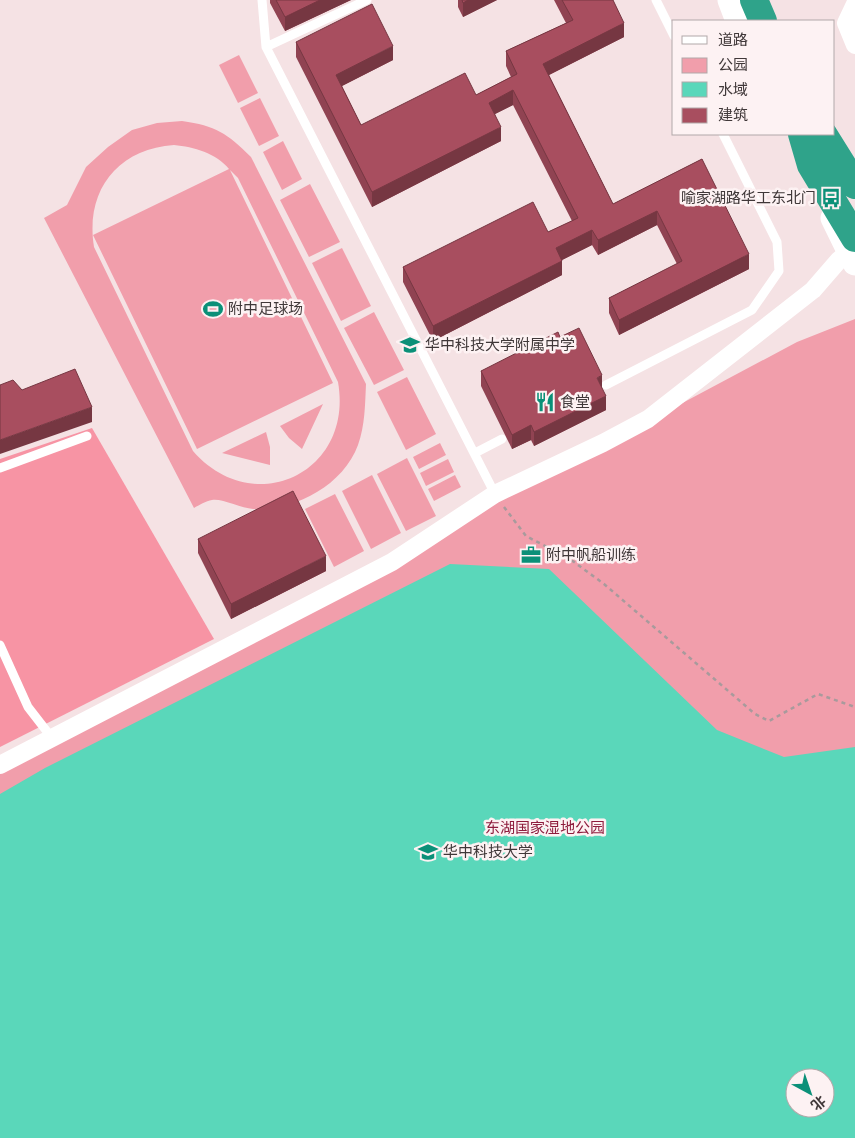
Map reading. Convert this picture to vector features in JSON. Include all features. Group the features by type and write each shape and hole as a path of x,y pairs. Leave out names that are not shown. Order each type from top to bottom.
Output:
{"highway":[{"path":"745,0 753,20"},
{"path":"754,0 763,20"},
{"path":"802,135 811,165 853,250"},
{"path":"814,135 855,202"},
{"path":"824,135 855,185"}],"main road":[{"path":"730,0 738,20"},
{"path":"767,0 776,20"},
{"path":"835,131 855,165"},
{"path":"794,135 853,250"}],"street":[{"path":"855,4 846,23 855,45"},
{"path":"0,764 392,562 495,494 603,444 648,419 813,290 853,250"}],"lane":[{"path":"262,0 266,48 495,494"},
{"path":"266,48 368,0"},
{"path":"656,0 672,32"},
{"path":"606,385 752,310 780,271 777,242 724,135"},
{"path":"0,468 87,436"},
{"path":"475,452 502,439"},
{"path":"0,645 28,707 52,738"}],"path":[{"path":"495,494 526,536 570,559 604,584 755,714 768,721 818,694 855,707"}],"green space":[{"path":"239,55 258,93 238,103 219,65"},
{"path":"260,98 279,136 259,146 240,108"},
{"path":"182,121 204,125 228,136 251,157 366,384 362,430 351,460 329,484 315,493 285,506 253,509 221,500 212,500 194,508 44,218 67,205 86,167 108,147 132,130 157,123","holes":["174,145 182,146 197,149 211,155 224,163 229,169 93,235 95,208 100,191 109,176 121,164 136,155 154,148","230,170 238,178 338,382 339,414 331,441 315,462 294,476 269,483 243,482 217,472 193,451 94,247 93,235 197,449 333,383"]},
{"path":"283,141 302,179 282,190 263,152"},
{"path":"310,184 340,242 309,257 280,200"},
{"path":"342,248 371,306 341,321 312,263"},
{"path":"374,312 404,370 374,385 344,328"},
{"name":"东湖国家湿地公园","path":"855,319 855,1138 0,1138 0,767 797,342"},
{"path":"407,377 436,434 406,450 377,392"},
{"path":"323,404 302,449 289,438 280,426"},
{"path":"266,432 270,447 270,465 222,453"},
{"path":"440,443 446,455 419,469 413,457"},
{"path":"407,458 436,516 406,531 377,474"},
{"path":"448,459 454,472 426,486 420,473"},
{"path":"372,475 401,533 371,549 342,491"},
{"path":"455,475 461,487 434,501 428,489"},
{"path":"335,494 364,551 334,567 305,509"}],"shaded area":[{"path":"92,428 214,639 0,747 0,459"}],"water":[{"name":"东湖国家湿地公园","path":"450,564 549,569 717,730 784,757 855,747 855,1138 0,1138 0,794 45,768"}],"building":[{"path":"276,0 320,0 285,17"},
{"path":"562,0 613,0 624,23 543,64 613,204 702,159 749,254 619,320 609,298 682,261 657,211 598,240 592,230 556,248 562,261 433,326 403,267 533,202 548,232 578,218 513,90 489,103 501,127 372,192 296,42 372,4 393,46 336,75 361,125 465,73 476,95 517,74 506,51 573,20"},
{"name":"食堂","path":"579,328 602,375 597,378 606,396 534,432 531,425 512,435 481,371 558,332 560,337"},
{"path":"75,369 92,407 0,440 0,385 13,380 22,390"},
{"path":"293,491 326,556 231,604 198,539"}],"place":[{"name":"喻家湖路华工东北门","path":"831,198"},
{"name":"附中足球场","path":"213,309"},
{"name":"华中科技大学附属中学","path":"410,345"},
{"name":"食堂","path":"545,402"},
{"name":"附中帆船训练","path":"531,555"},
{"name":"华中科技大学","path":"428,852"}]}
